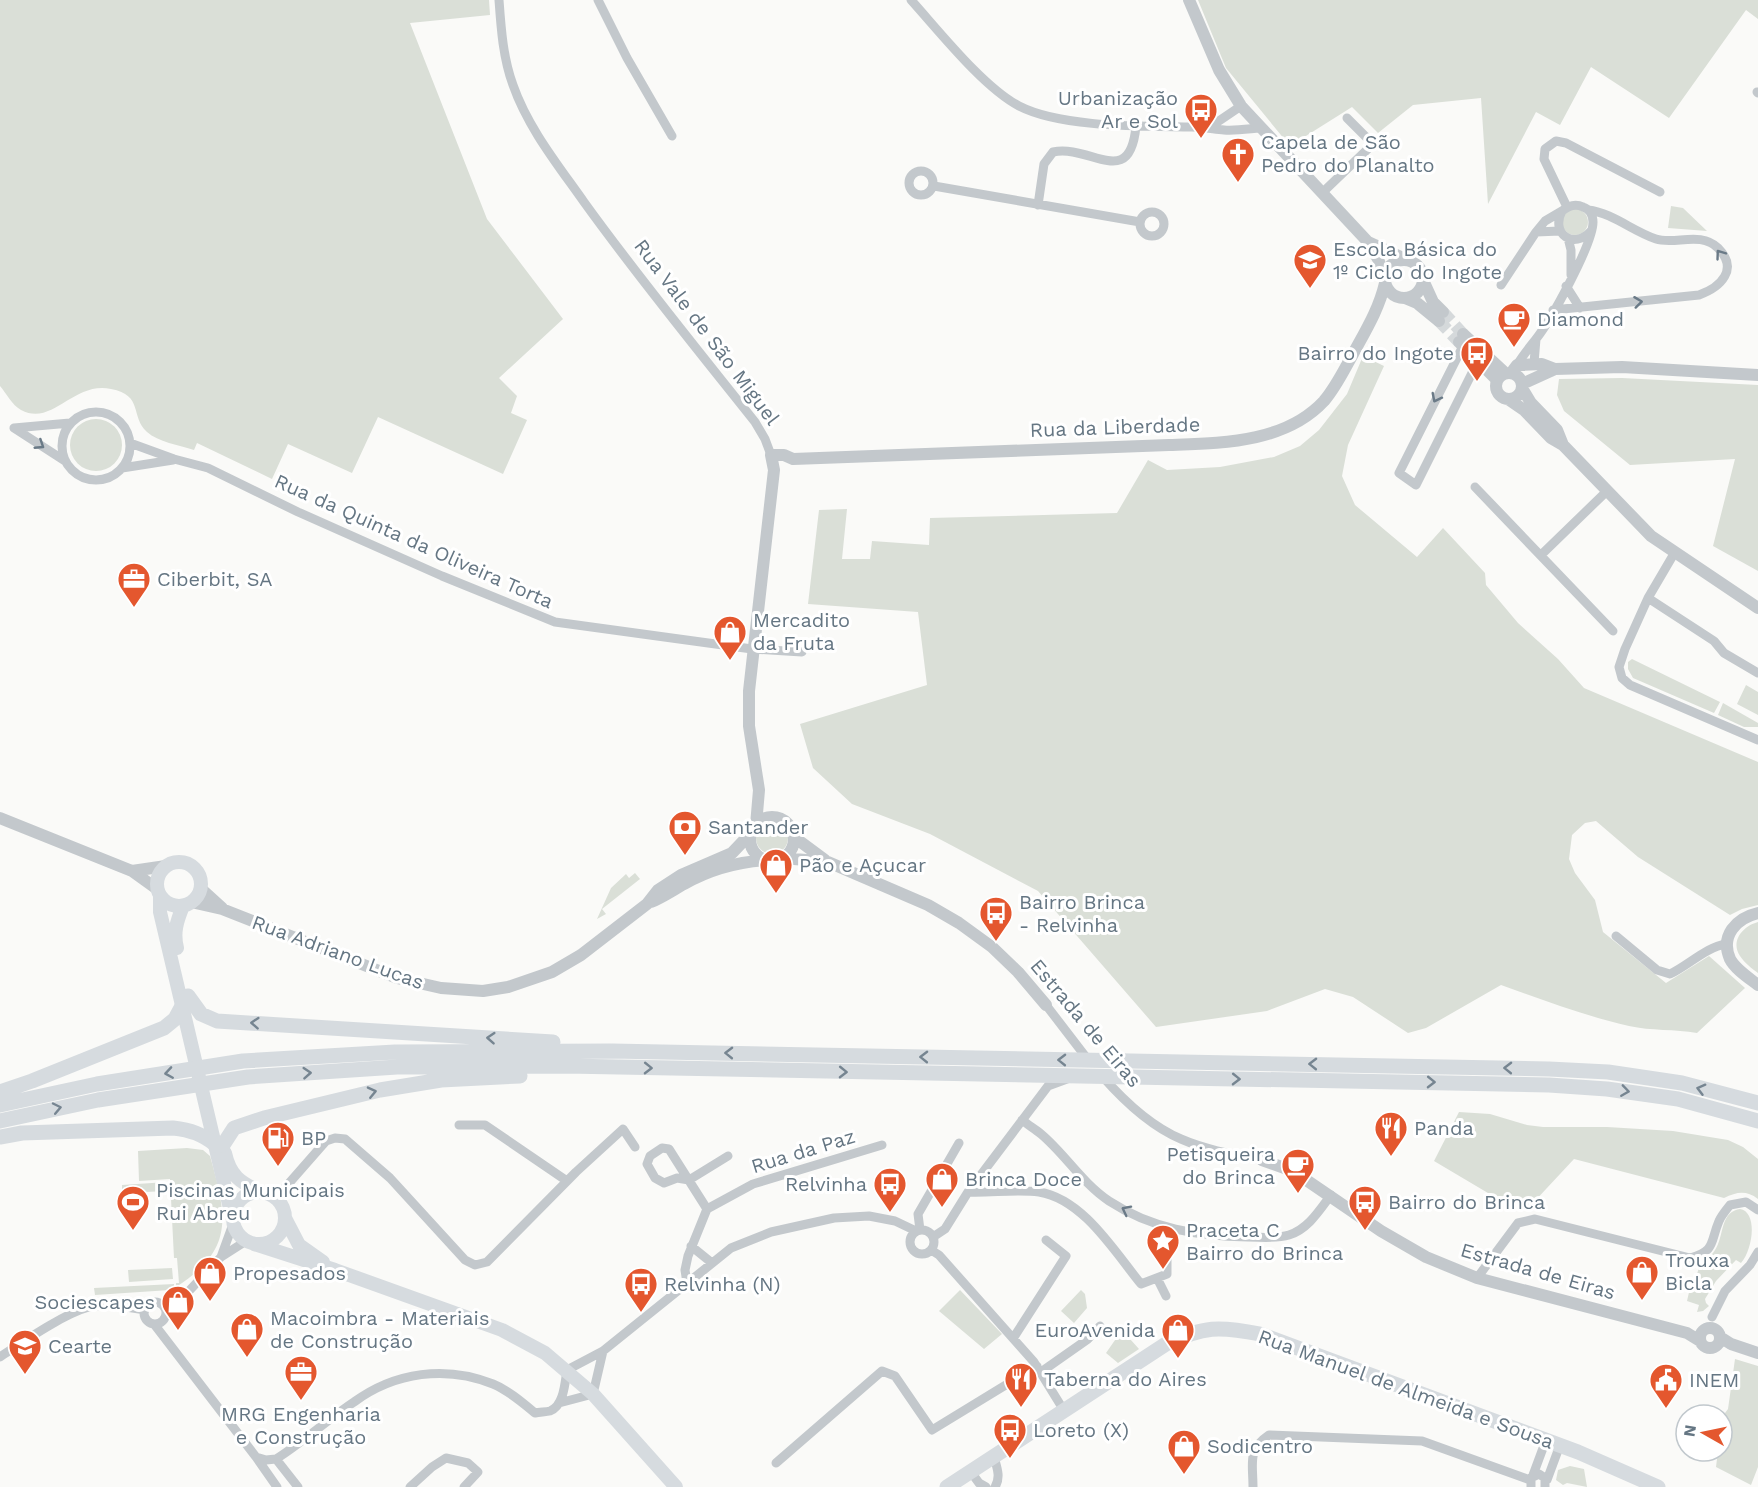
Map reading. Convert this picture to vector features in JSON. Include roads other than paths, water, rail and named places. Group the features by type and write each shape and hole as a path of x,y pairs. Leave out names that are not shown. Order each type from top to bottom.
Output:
{"main road":[{"name":"Rua Adriano Lucas","path":"166,866 181,862 193,867 200,879 200,888"},
{"path":"166,866 158,876 160,912 194,1038 219,1145 232,1221 237,1234 250,1243 335,1270 502,1330 545,1353 593,1394 676,1487"},
{"path":"0,1092 164,1028 176,1019 185,1001 174,936 176,922 187,904 199,893 200,888"},
{"name":"Rua Adriano Lucas","path":"159,893 171,905 187,904"},
{"path":"185,1001 201,1014 217,1021 553,1042 612,1051"},
{"path":"0,1105 97,1084 243,1061 395,1052 612,1051 1608,1072 1682,1083 1758,1103"},
{"path":"0,1121 98,1100 248,1077 397,1067 995,1073 1526,1084 1608,1089 1678,1099 1758,1121"},
{"path":"219,1145 234,1128 264,1118 380,1090 441,1080 543,1075 611,1068"},
{"path":"0,1137 22,1133 173,1128 187,1129 201,1134 219,1145 232,1172 241,1182 276,1198 284,1210 285,1218 299,1245 335,1270"},
{"path":"232,1221 234,1209 244,1196 260,1191"},
{"path":"250,1243 263,1244 272,1241 279,1235 285,1218"},
{"name":"Rua Manuel de Almeida e Sousa","path":"947,1487 1063,1409 1166,1344 1197,1330 1213,1328 1236,1329 1260,1334 1553,1442 1658,1487"}],"street":[{"name":"Rua Vale de São Miguel","path":"499,0 502,40 513,85 532,126 628,263 755,422 771,455 774,470 748,691 749,726 759,790 754,829"},
{"path":"598,0 627,58 672,136"},
{"path":"911,0 998,91 1020,106 1034,112 1066,119 1136,126 1210,127 1224,130 1260,128"},
{"path":"1189,0 1219,70 1241,106 1368,242 1378,260 1390,292 1417,303 1441,317 1423,280 1420,268 1411,261 1368,242"},
{"path":"1210,127 1241,106"},
{"path":"1322,193 1373,144 1347,118"},
{"path":"1038,205 1044,164 1053,152 1067,151 1109,160 1124,159 1130,155 1136,126"},
{"path":"1565,209 1544,159 1545,149 1556,141 1566,143 1660,192"},
{"path":"934,186 1140,222"},
{"path":"1501,285 1545,221 1575,205 1588,210 1592,216 1591,231 1586,247 1536,339 1507,373 1498,392 1524,410 1551,438 1563,445 1644,530 1758,608"},
{"path":"1560,231 1559,218 1565,209"},
{"path":"1553,310 1699,295 1710,291 1725,279 1726,259 1717,247 1703,240 1659,240 1637,232 1601,212 1588,210"},
{"path":"1536,232 1560,231 1568,238 1577,240 1585,237 1591,231"},
{"path":"1568,238 1571,249 1568,282 1580,308"},
{"path":"1385,280 1386,272 1393,262 1405,260"},
{"name":"Rua da Liberdade","path":"771,455 784,455 793,459 1221,443 1270,434 1311,413 1337,384 1377,311 1385,280"},
{"path":"1402,298 1417,292 1423,280"},
{"name":"Rua da Liberdade","path":"1377,311 1402,298"},
{"path":"1533,363 1536,339"},
{"path":"1473,371 1416,485 1399,473 1461,340 1507,373 1519,376 1530,403 1557,430 1563,445"},
{"path":"1507,373 1533,363 1555,369 1622,367 1758,375"},
{"path":"1508,399 1516,398 1522,386 1555,369"},
{"path":"87,412 106,413 123,424 130,443 128,456 122,468 111,476 92,480 74,472 65,461 14,428 70,423 87,412"},
{"path":"65,461 62,442 70,423"},
{"name":"Rua da Quinta da Oliveira Torta","path":"130,443 174,459 208,468 298,512 442,576 555,622 752,649 802,652"},
{"name":"Rua da Quinta da Oliveira Torta","path":"122,468 174,459"},
{"name":"Rua da Liberdade","path":"774,470 793,459"},
{"path":"1475,487 1613,631"},
{"path":"1541,555 1607,491"},
{"path":"1675,552 1648,597 1625,649 1619,667 1622,678 1630,685 1758,740"},
{"path":"1648,597 1714,641 1724,653 1758,673"},
{"name":"Rua Vale de São Miguel","path":"759,790 779,818"},
{"name":"Rua Adriano Lucas","path":"0,818 132,871 159,893"},
{"path":"766,818 779,818 789,825 794,837 791,849 783,858 766,860 755,852 751,839 754,829 766,818"},
{"name":"Rua Adriano Lucas","path":"647,904 658,890 681,875 732,853 754,829"},
{"name":"Estrada de Eiras","path":"794,837 828,862 928,905 959,923 999,953 1046,1005 1118,1094 1140,1114 1165,1131 1195,1144 1262,1160 1293,1171 1381,1231 1417,1252 1477,1278 1702,1336 1707,1348 1718,1341 1758,1353"},
{"name":"Estrada de Eiras","path":"783,858 828,862"},
{"name":"Rua Adriano Lucas","path":"187,904 222,909 397,978 461,991 483,991 508,987 552,972 581,955 647,904 686,882 718,868 747,861 766,860"},
{"name":"Rua Adriano Lucas","path":"132,871 166,866"},
{"name":"Rua Adriano Lucas","path":"200,888 222,909"},
{"path":"1758,913 1749,915 1735,924 1729,932 1726,944 1731,960 1758,986"},
{"path":"1616,936 1658,969 1670,974 1717,945 1726,944"},
{"path":"933,1237 945,1229 969,1192 1048,1086 1095,1067"},
{"path":"1022,1120 1042,1134 1086,1182 1107,1200 1167,1229 1212,1236 1277,1237 1289,1235 1312,1220 1331,1195"},
{"path":"459,1125 485,1125 567,1181"},
{"path":"276,1198 326,1142 335,1138 345,1139 390,1178 465,1260 475,1264 487,1262 622,1129 635,1147"},
{"path":"910,1244 910,1239 918,1231 918,1214 959,1143"},
{"name":"Rua da Paz","path":"707,1209 753,1184 882,1145"},
{"path":"687,1283 685,1270 691,1246 707,1209 690,1180 669,1149 662,1148 650,1156 647,1164 655,1178 664,1183 677,1178 690,1180 728,1156"},
{"path":"969,1192 1038,1192 1061,1198 1076,1208 1092,1225 1141,1284 1167,1274 1167,1229"},
{"path":"1477,1278 1518,1223 1534,1219 1690,1258 1704,1254 1712,1244 1719,1220 1730,1205 1746,1202 1758,1210"},
{"path":"256,1457 266,1460 276,1459 355,1400 395,1379 454,1373 495,1385 535,1413 552,1410 558,1403 564,1388 567,1370 603,1351 731,1248 771,1232 834,1218 869,1216 895,1221 918,1231 928,1231 934,1242 931,1250 919,1254 912,1249 895,1221"},
{"path":"221,1257 232,1221"},
{"path":"1014,1337 1066,1256 1046,1240"},
{"path":"165,1308 188,1292 221,1257 250,1243"},
{"path":"691,1246 712,1263"},
{"path":"931,1250 939,1255 1014,1337 1039,1369 1063,1409"},
{"path":"1712,1317 1725,1291 1750,1265 1758,1252"},
{"path":"1157,1278 1166,1296"},
{"path":"145,1310 152,1303 161,1304 165,1308 164,1319 154,1324"},
{"path":"0,1357 35,1334 89,1307 114,1306 145,1310"},
{"path":"145,1310 146,1319 154,1324 277,1487"},
{"path":"776,1463 882,1371 895,1376 932,1430 1088,1339 1100,1326"},
{"path":"558,1403 593,1394 603,1351"},
{"path":"1253,1487 1253,1451 1260,1441 1269,1435 1422,1441 1532,1481"},
{"path":"1532,1481 1553,1442"},
{"path":"1547,1485 1553,1442"},
{"path":"994,1457 998,1480 994,1487"},
{"path":"410,1487 446,1458 468,1463 478,1472 464,1487"},
{"path":"276,1459 298,1487"},
{"path":"971,1472 978,1483 986,1487"},
{"path":"1532,1481 1541,1474 1547,1485"}],"tunnel":[{"path":"1443,312 1463,334"},
{"path":"1439,321 1459,342"}],"place":[{"name":"Urbanização Ar e Sol","path":"1201,139"},
{"name":"Capela de São Pedro do Planalto","path":"1238,183"},
{"name":"Escola Básica do 1º Ciclo do Ingote","path":"1310,289"},
{"name":"Diamond","path":"1514,348"},
{"name":"Bairro do Ingote","path":"1477,382"},
{"name":"Ciberbit, SA","path":"134,608"},
{"name":"Mercadito da Fruta","path":"730,661"},
{"name":"Santander","path":"685,856"},
{"name":"Pão e Açucar","path":"776,894"},
{"name":"Bairro Brinca - Relvinha","path":"996,942"},
{"name":"Panda","path":"1391,1157"},
{"name":"BP","path":"278,1167"},
{"name":"Petisqueira do Brinca","path":"1298,1194"},
{"name":"Brinca Doce","path":"942,1208"},
{"name":"Relvinha","path":"890,1213"},
{"name":"Piscinas Municipais Rui Abreu","path":"133,1231"},
{"name":"Bairro do Brinca","path":"1365,1231"},
{"name":"Praceta C Bairro do Brinca","path":"1163,1270"},
{"name":"Trouxa Bicla","path":"1642,1301"},
{"name":"Propesados","path":"210,1302"},
{"name":"Relvinha (N)","path":"641,1313"},
{"name":"Sociescapes","path":"178,1331"},
{"name":"Macoimbra - Materiais de Construção","path":"247,1358"},
{"name":"EuroAvenida","path":"1178,1359"},
{"name":"Cearte","path":"25,1375"},
{"name":"MRG Engenharia e Construção","path":"301,1401"},
{"name":"Taberna do Aires","path":"1021,1408"},
{"name":"INEM","path":"1666,1409"},
{"name":"Loreto (X)","path":"1010,1459"},
{"name":"Sodicentro","path":"1184,1475"}]}
